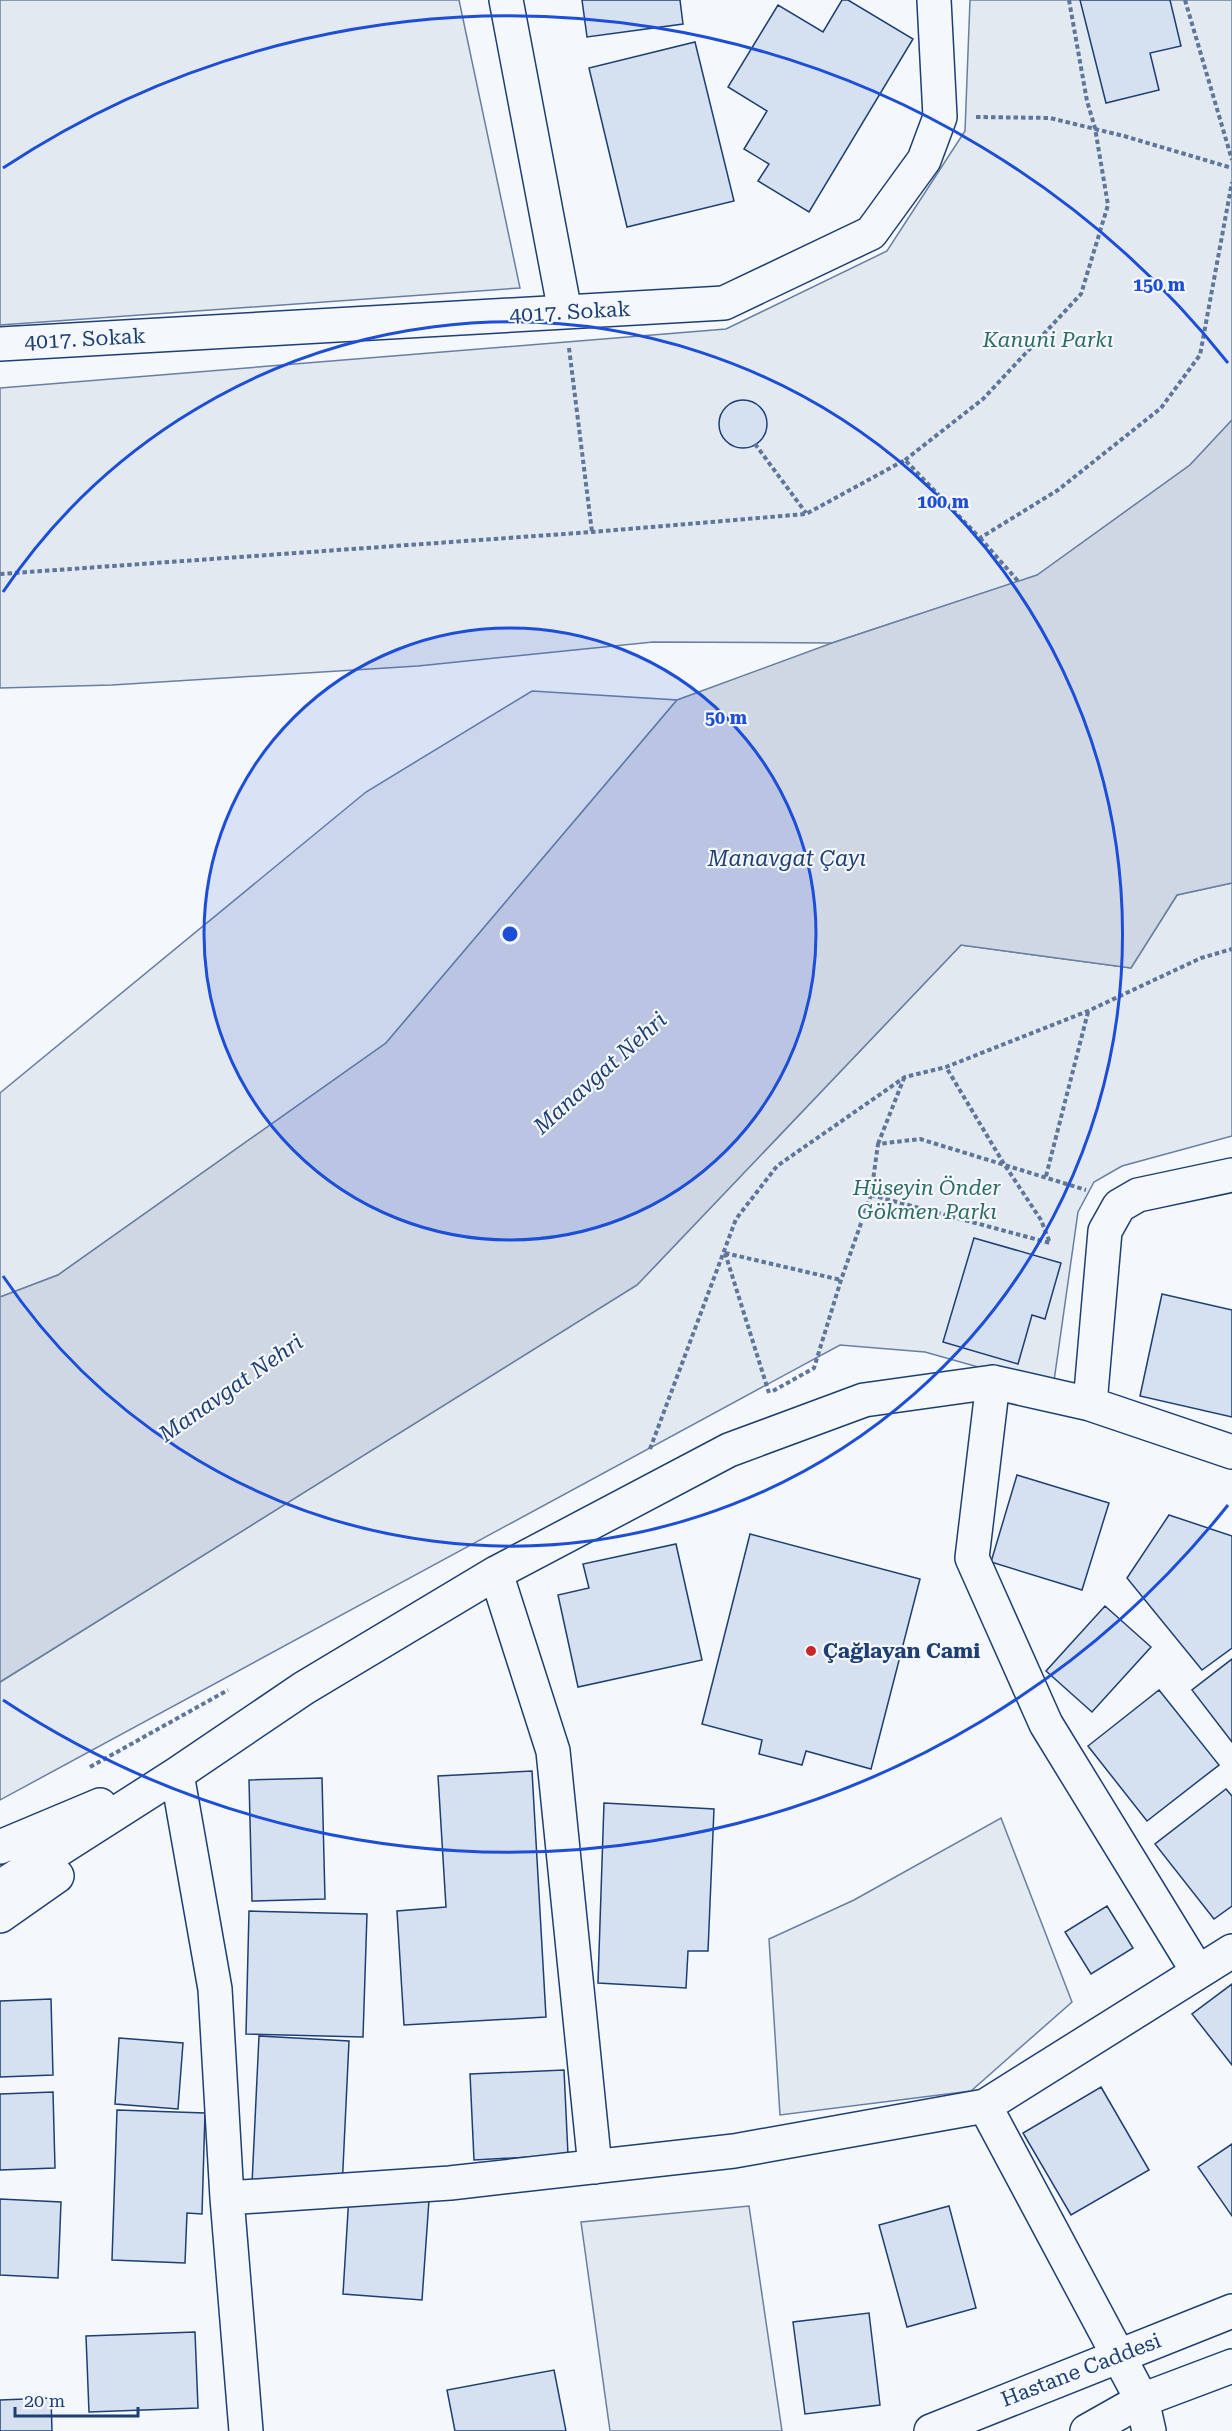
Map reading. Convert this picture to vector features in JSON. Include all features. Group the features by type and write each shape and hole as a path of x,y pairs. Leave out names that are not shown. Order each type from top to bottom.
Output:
{"street":[{"path":"506,0 565,312"},
{"name":"4017. Sokak","path":"0,344 724,303 871,233 924,160 940,117 934,0"},
{"path":"1090,1404 1105,1231 1119,1206 1138,1195 1232,1175"},
{"path":"993,1382 972,1558 1046,1724 1198,1972"},
{"path":"0,1887 177,1774 304,1688 496,1573 729,1450 864,1400 993,1382 1090,1404 1232,1452"},
{"path":"496,1573 553,1751 595,2167"},
{"path":"0,1847 177,1774"},
{"path":"0,1916 103,1845 177,1774"},
{"path":"177,1774 215,1989 227,2198 246,2431"},
{"path":"227,2198 450,2183 734,2151 985,2106 1232,1951"},
{"path":"985,2106 1119,2355 1145,2416"},
{"name":"Hastane Caddesi","path":"931,2431 1232,2311"},
{"path":"1087,2431 1145,2416 1232,2366"}],"path":[{"path":"0,574 592,532 806,514 905,460 983,399 1081,294 1108,205 1069,0"},
{"path":"1185,0 1232,160"},
{"path":"940,117 1050,118 1232,168"},
{"path":"980,538 1058,490 1161,408 1200,355 1232,182"},
{"path":"565,312 592,532"},
{"path":"755,444 806,514"},
{"path":"905,460 1018,581"},
{"path":"650,1450 736,1219 777,1166 905,1077 946,1067 1088,1011 1201,958 1232,950"},
{"path":"1046,1176 1088,1011"},
{"path":"871,1195 1050,1243 1041,1220 1004,1164 946,1067"},
{"path":"725,1253 841,1280 871,1195 878,1144 905,1077"},
{"path":"878,1144 920,1139 1078,1185 1119,1206"},
{"path":"725,1253 769,1393"}],"green space":[{"path":"0,0 459,0 520,288 0,325"},
{"name":"Kanuni Parkı","path":"970,0 1232,0 1232,420 1190,465 1038,575 832,643 653,642 418,666 112,685 0,688 0,388 726,329 887,251 965,131"},
{"path":"532,691 677,700 386,1043 58,1275 0,1297 0,1093 366,792"},
{"name":"Hüseyin Önder Gökmen Parkı","path":"1232,883 1232,1136 1122,1166 1094,1182 1078,1212 1053,1388 925,1352 840,1345 0,1800 0,1682 637,1285 961,945 1131,968 1177,895"},
{"path":"1001,1818 1072,2002 971,2091 780,2115 769,1939 854,1900"},
{"path":"749,2206 782,2431 610,2431 581,2222"}],"water":[{"name":"Manavgat Çayı","path":"1232,420 1232,883 1177,895 1131,968 961,945 637,1285 0,1682 0,1297 58,1275 386,1043 677,700 832,643 1037,575 1190,465"}],"building":[{"path":"582,0 680,0 683,24 587,37"},
{"path":"842,0 848,0 913,39 809,212 758,181 769,164 744,149 767,111 728,87 778,5 823,32"},
{"path":"1080,0 1170,0 1181,46 1150,53 1159,90 1106,103"},
{"path":"695,42 734,201 627,227 589,68"},
{"path":"743,400 760,407 767,424 760,441 743,448 726,441 719,424 726,407"},
{"path":"974,1238 1061,1263 1045,1319 1032,1315 1018,1364 943,1342"},
{"path":"1162,1294 1232,1310 1232,1417 1140,1396"},
{"path":"1017,1475 1109,1503 1082,1590 991,1562"},
{"path":"1169,1515 1232,1536 1232,1648 1202,1670 1127,1578"},
{"name":"Çağlayan Cami","path":"750,1534 920,1579 871,1769 806,1751 802,1765 759,1754 762,1740 702,1724"},
{"path":"676,1544 702,1660 578,1687 558,1595 589,1588 583,1564"},
{"path":"1105,1606 1151,1647 1092,1712 1046,1671"},
{"path":"1232,1659 1232,1742 1192,1690"},
{"path":"1159,1690 1219,1765 1147,1821 1088,1746"},
{"path":"532,1771 546,2017 404,2025 397,1911 446,1907 438,1776"},
{"path":"322,1778 325,1899 252,1901 249,1780"},
{"path":"1226,1789 1232,1796 1232,1906 1214,1919 1155,1844"},
{"path":"604,1803 714,1809 708,1951 688,1951 686,1988 598,1983"},
{"path":"1107,1906 1133,1948 1091,1974 1065,1932"},
{"path":"249,1911 367,1914 363,2037 246,2034"},
{"path":"1232,1984 1232,2065 1192,2014"},
{"path":"51,1999 53,2075 0,2077 0,2001"},
{"path":"259,2036 349,2041 342,2189 252,2184"},
{"path":"119,2038 183,2043 178,2109 115,2104"},
{"path":"564,2070 568,2155 474,2160 470,2074"},
{"path":"1101,2087 1149,2170 1071,2215 1023,2133"},
{"path":"53,2092 55,2168 0,2170 0,2094"},
{"path":"117,2110 205,2113 202,2214 187,2213 185,2263 112,2260"},
{"path":"1232,2144 1232,2216 1198,2167"},
{"path":"349,2195 429,2200 422,2300 343,2294"},
{"path":"0,2199 61,2202 58,2278 0,2275"},
{"path":"949,2206 976,2308 907,2327 879,2225"},
{"path":"869,2313 880,2405 805,2414 793,2322"},
{"path":"195,2332 198,2408 89,2412 86,2336"},
{"path":"554,2370 566,2431 455,2431 447,2390"},
{"path":"51,2398 52,2431 0,2431 0,2400"}],"place":[{"name":"Çağlayan Cami","path":"811,1651"}],"water label":[{"name":"Manavgat Nehri","path":"600,1073"},
{"name":"Manavgat Nehri","path":"231,1388"}]}
